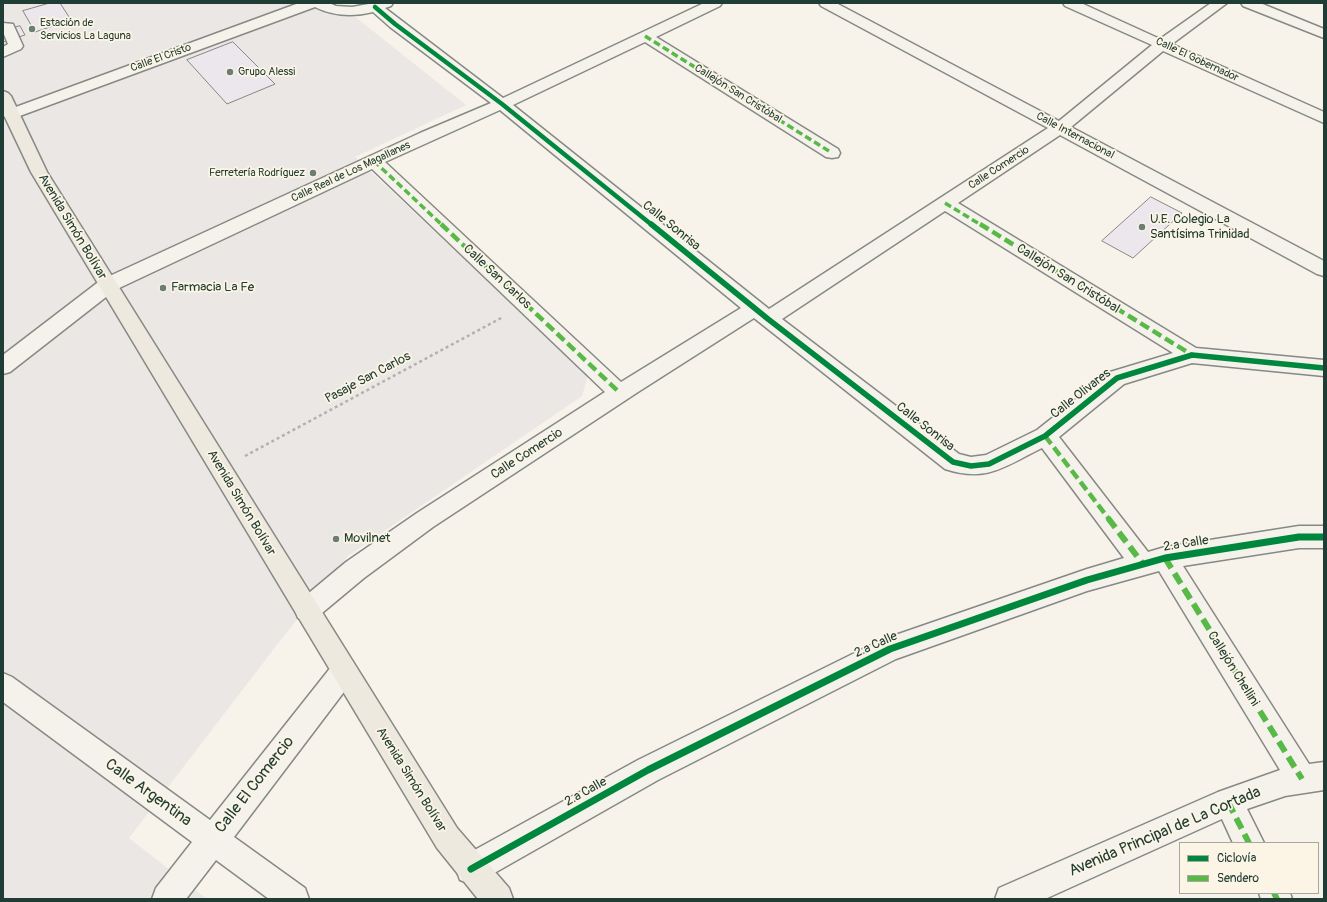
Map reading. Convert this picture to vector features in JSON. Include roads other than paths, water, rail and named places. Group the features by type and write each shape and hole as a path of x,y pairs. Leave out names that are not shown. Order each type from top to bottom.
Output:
{"main road":[{"name":"Avenida Simón Bolívar","path":"7,105 39,172 447,838 471,869 498,899"}],"street":[{"name":"Calle El Cristo","path":"7,105 312,3"},
{"path":"318,3 325,7 345,11 357,11 380,5"},
{"name":"Calle Real de Los Magallanes","path":"3,366 108,285 374,161 502,104 715,3"},
{"name":"Calle Internacional","path":"826,3 1324,269"},
{"name":"Calle El Gobernador","path":"1070,3 1324,118"},
{"name":"Calle Comercio","path":"307,610 355,570 425,520 620,393 761,314 945,203 1060,128 1162,44 1220,3"},
{"path":"1248,3 1324,34"},
{"name":"Calle Sonrisa","path":"380,5 395,24 502,104 761,314 953,462"},
{"path":"3,27 8,27 16,46 3,54"},
{"name":"Callejón San Cristóbal","path":"644,36 832,153"},
{"name":"Calle San Carlos","path":"374,161 620,393"},
{"name":"Callejón San Cristóbal","path":"945,203 1192,355"},
{"name":"Calle Olivares","path":"953,462 971,466 989,464 1045,436 1117,378 1192,355 1324,368"},
{"name":"Callejón Chellini","path":"1045,436 1154,561 1313,778"},
{"name":"2.ª Calle","path":"471,869 648,770 890,649 1087,580 1154,561 1300,537 1324,537"},
{"name":"Calle El Comercio","path":"167,899 344,671"},
{"name":"Calle Argentina","path":"3,686 294,899"},
{"name":"Avenida Principal de La Cortada","path":"1010,899 1228,802 1286,782 1313,778"},
{"path":"1228,802 1248,842"}],"place":[{"name":"Estación de Servicios La Laguna","path":"32,29"},
{"name":"Grupo Alessi","path":"230,72"},
{"name":"Ferretería Rodríguez","path":"313,173"},
{"name":"U.E. Colegio La Santísima Trinidad","path":"1142,227"},
{"name":"Farmacia La Fe","path":"163,288"},
{"name":"Movilnet","path":"336,539"}]}
